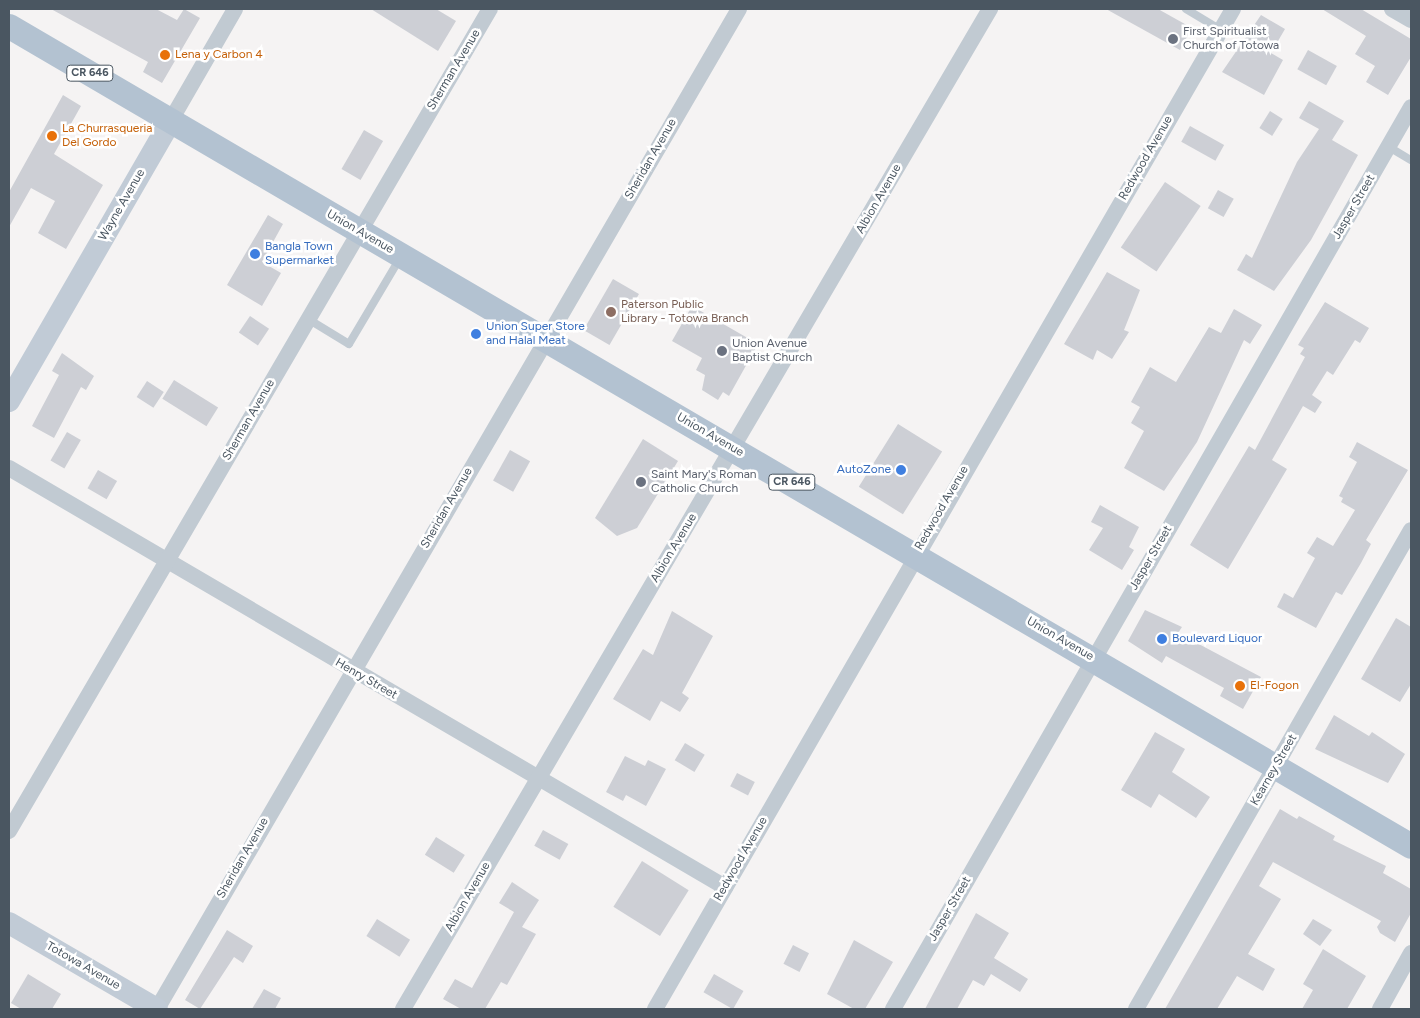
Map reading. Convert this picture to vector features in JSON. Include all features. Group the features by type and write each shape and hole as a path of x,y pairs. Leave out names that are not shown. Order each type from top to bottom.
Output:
{"main road":[{"name":"Union Avenue","path":"9,26 1093,658 1411,846"},
{"name":"Wayne Avenue","path":"9,401 171,120"},
{"name":"Totowa Avenue","path":"9,923 157,1009"}],"street":[{"name":"Wayne Avenue","path":"171,120 235,9"},
{"name":"Sherman Avenue","path":"9,831 490,9"},
{"name":"Sheridan Avenue","path":"157,1009 351,670 739,9"},
{"name":"Albion Avenue","path":"403,1009 536,778 733,448 990,9"},
{"name":"Redwood Avenue","path":"655,1009 915,555 1233,9"},
{"path":"1392,9 1411,20"},
{"name":"Jasper Street","path":"894,1009 1093,658 1411,107"},
{"name":"Henry Street","path":"9,468 351,670 725,887"},
{"name":"Kearney Street","path":"1136,1009 1411,530"},
{"path":"1380,1009 1411,952"}],"lane":[{"path":"1186,9 1221,30"},
{"path":"1389,146 1411,160"},
{"path":"308,319 349,344 402,256"}],"building":[{"path":"51,9 156,9 177,20 184,9 200,18 162,83 143,72 148,62"},
{"path":"371,9 436,9 456,21 438,51"},
{"name":"First Spiritualist Church of Totowa","path":"1106,9 1158,9 1192,28 1180,50"},
{"path":"1322,9 1361,9 1411,39 1411,57 1388,95 1366,82 1375,66 1355,54 1366,36"},
{"path":"1261,15 1285,29 1271,53 1283,60 1264,95 1222,72"},
{"path":"1308,50 1337,66 1326,85 1297,69"},
{"path":"63,95 81,106 54,154 103,185 66,249 38,233 55,201 31,188 9,227 9,192"},
{"path":"1309,101 1344,121 1332,140 1358,155 1311,240 1274,291 1237,270 1246,254 1252,258 1297,162 1319,129 1299,118"},
{"path":"1270,111 1283,119 1272,136 1259,128"},
{"path":"1190,126 1224,145 1215,161 1181,142"},
{"path":"364,130 383,141 361,180 342,169"},
{"path":"1165,182 1201,206 1156,272 1121,247"},
{"path":"1218,190 1234,199 1224,217 1208,208"},
{"name":"Bangla Town Supermarket","path":"268,215 283,224 262,262 281,273 262,306 227,285"},
{"path":"1107,272 1140,290 1124,330 1129,332 1112,359 1097,350 1093,360 1064,344"},
{"name":"Paterson Public Library - Totowa Branch","path":"613,279 639,294 609,345 584,330"},
{"path":"1325,302 1369,328 1360,343 1355,340 1333,375 1327,371 1312,395 1322,402 1315,413 1303,406 1272,460 1287,469 1228,569 1190,545 1249,446 1255,450 1305,357 1300,354 1304,348 1298,345"},
{"name":"Union Avenue Baptist Church","path":"692,306 758,344 729,396 723,392 718,400 702,390 705,375 696,370 702,358 672,341"},
{"path":"1234,309 1262,325 1250,344 1244,340 1197,442 1164,491 1124,468 1144,431 1131,423 1140,407 1131,402 1150,367 1176,382 1209,327 1221,333"},
{"path":"250,316 269,329 258,345 239,333"},
{"path":"62,353 94,376 86,390 81,387 54,438 32,426 59,375 52,371"},
{"path":"174,380 218,408 206,426 162,399"},
{"path":"147,381 164,392 153,408 137,397"},
{"name":"AutoZone","path":"898,424 942,452 903,514 859,487"},
{"path":"67,432 81,440 64,469 50,461"},
{"name":"Saint Mary's Roman Catholic Church","path":"643,439 678,461 637,528 617,536 595,518"},
{"path":"1357,442 1408,470 1366,540 1371,544 1361,563 1342,595 1336,592 1316,628 1277,607 1284,593 1293,598 1315,558 1307,553 1317,537 1333,546 1355,510 1341,502 1343,498 1339,496 1357,462 1349,457"},
{"path":"510,450 530,461 513,492 493,481"},
{"path":"98,470 117,481 107,499 88,488"},
{"path":"1100,505 1139,527 1129,547 1134,550 1122,570 1089,550 1103,528 1091,522"},
{"path":"1145,610 1182,627 1178,633 1261,677 1243,709 1220,696 1224,688 1166,656 1162,663 1128,641"},
{"path":"672,611 713,636 682,693 689,698 680,712 661,701 650,721 613,699 643,649 653,655"},
{"path":"1396,618 1411,627 1411,684 1400,702 1361,679"},
{"path":"1334,715 1369,736 1372,732 1405,754 1388,783 1315,749"},
{"path":"1155,732 1185,749 1172,772 1210,797 1196,818 1159,794 1151,808 1121,790"},
{"path":"685,743 705,755 694,772 675,760"},
{"path":"625,756 645,766 648,760 666,769 646,806 626,795 623,801 606,792"},
{"path":"737,773 755,782 748,795 730,786"},
{"path":"1280,809 1297,819 1299,816 1335,836 1333,840 1386,866 1383,873 1411,889 1411,913 1395,942 1380,933 1377,927 1381,921 1273,862 1259,886 1281,899 1248,954 1275,969 1263,991 1237,976 1217,1009 1165,1009"},
{"path":"543,830 568,844 560,860 534,846"},
{"path":"436,837 465,855 454,873 425,855"},
{"path":"642,861 689,890 660,936 613,907"},
{"path":"512,882 539,900 522,927 536,934 507,985 501,982 485,1009 461,1009 443,999 455,979 472,988 514,912 499,903"},
{"path":"976,913 1009,933 994,958 1028,979 1020,992 991,974 984,986 973,980 957,1009 925,1009"},
{"path":"377,919 410,940 399,957 366,936"},
{"path":"1313,919 1332,930 1320,946 1303,934"},
{"path":"227,930 253,946 243,963 234,957 200,1009 185,1000"},
{"path":"854,940 893,962 865,1009 854,1009 827,994"},
{"path":"793,945 809,953 800,972 783,964"},
{"path":"1323,949 1366,976 1347,1009 1302,1009 1313,990 1303,984"},
{"path":"28,974 61,994 52,1009 21,1009 11,1003"},
{"path":"714,974 743,991 733,1009 704,992"},
{"path":"264,989 281,998 275,1009 252,1009"}],"place":[{"name":"First Spiritualist Church of Totowa","path":"1173,39"},
{"name":"Lena y Carbon 4","path":"165,55"},
{"name":"La Churrasqueria Del Gordo","path":"52,136"},
{"name":"Bangla Town Supermarket","path":"255,254"},
{"name":"Paterson Public Library - Totowa Branch","path":"611,312"},
{"name":"Union Super Store and Halal Meat","path":"476,334"},
{"name":"Union Avenue Baptist Church","path":"722,351"},
{"name":"AutoZone","path":"901,470"},
{"name":"Saint Mary's Roman Catholic Church","path":"641,482"},
{"name":"Boulevard Liquor","path":"1162,639"},
{"name":"El-Fogon","path":"1240,686"}]}
